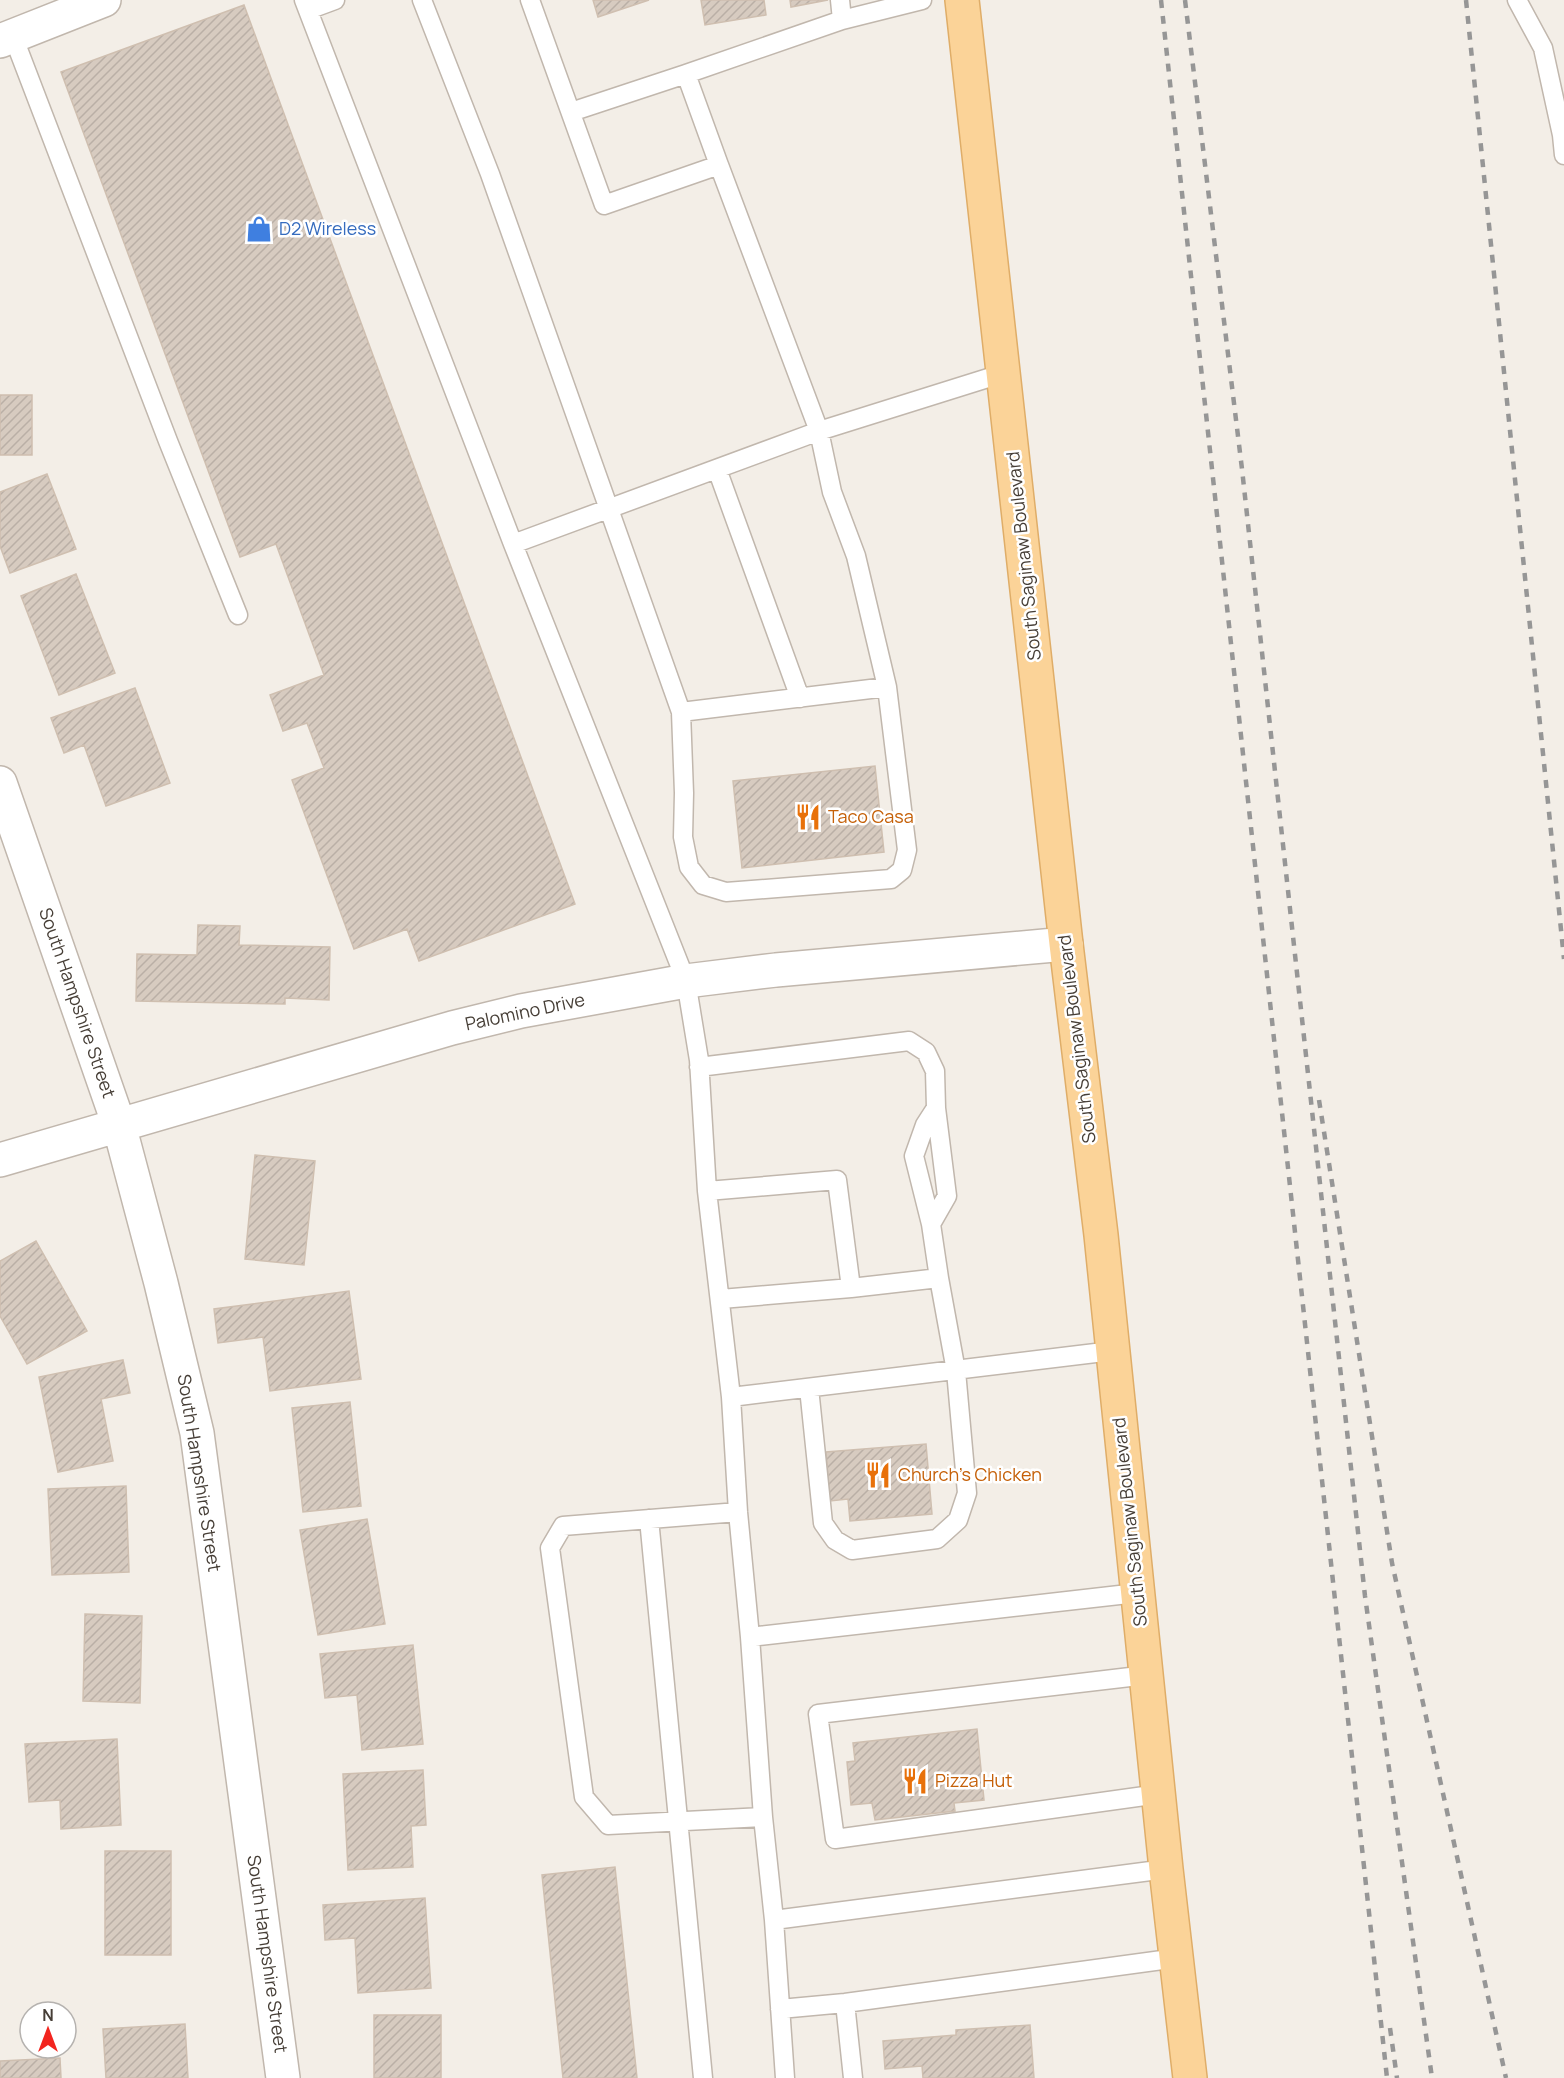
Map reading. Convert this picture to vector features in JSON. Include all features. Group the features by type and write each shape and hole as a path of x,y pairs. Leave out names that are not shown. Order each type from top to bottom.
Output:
{"main road":[{"name":"South Saginaw Boulevard","path":"962,0 1066,944 1101,1234 1177,1958 1182,2077"}],"street":[{"path":"7,39 104,0"},
{"name":"South Hampshire Street","path":"0,783 119,1125 161,1283 197,1433 284,2078"},
{"name":"Palomino Drive","path":"0,1160 452,1028 521,1011 686,981 776,970 1066,944"}],"lane":[{"path":"335,0 306,5 513,544 686,981 699,1067 707,1191 731,1397 738,1512 763,1817 774,1920 785,2078"},
{"path":"422,0 490,174 681,712 683,837 689,867 703,885 726,892 891,879 902,870 907,850 887,687 856,556 832,492 819,431 686,74"},
{"path":"530,0 604,205 719,165"},
{"path":"840,0 842,20"},
{"path":"571,112 842,20 922,0"},
{"path":"1517,0 1543,48 1562,135 1564,155"},
{"path":"7,39 238,615"},
{"path":"513,544 819,431 1004,373"},
{"path":"717,469 801,698"},
{"path":"681,712 887,687"},
{"path":"699,1067 909,1041 926,1052 935,1071 936,1108 947,1196 931,1224"},
{"path":"809,1388 823,1523 835,1540 852,1550 937,1539 958,1520 967,1494 956,1371 931,1224 914,1156 925,1125 936,1108"},
{"path":"707,1191 837,1180 851,1288"},
{"path":"721,1299 939,1278"},
{"path":"731,1397 1112,1351"},
{"path":"738,1512 563,1526 550,1548 584,1797 608,1825 763,1817"},
{"path":"649,1519 703,2078"},
{"path":"750,1637 1137,1593"},
{"path":"1147,1675 818,1714 835,1839 1159,1794"},
{"path":"774,1920 1166,1869"},
{"path":"780,2009 845,2003 1177,1958"},
{"path":"845,2003 853,2078"}],"building":[{"path":"593,0 649,0 598,17"},
{"path":"701,0 764,0 766,15 705,25"},
{"path":"790,0 828,0 791,7"},
{"path":"244,5 575,904 419,961 407,929 354,949 292,780 324,768 307,723 283,731 270,695 324,675 276,544 240,557 61,72"},
{"path":"0,395 32,395 32,455 0,455"},
{"path":"47,474 76,549 10,573 0,546 0,492"},
{"path":"76,574 115,673 59,695 21,596"},
{"path":"135,688 170,783 106,806 84,745 64,753 51,718"},
{"name":"Taco Casa","path":"875,766 884,852 742,868 733,781"},
{"path":"198,925 240,926 239,945 330,947 329,1000 285,998 285,1004 136,1001 137,954 197,955"},
{"path":"255,1155 315,1161 304,1265 245,1259"},
{"path":"36,1241 87,1331 27,1364 0,1316 0,1261"},
{"path":"349,1291 361,1379 270,1391 263,1337 218,1343 214,1309"},
{"path":"123,1360 130,1393 101,1399 113,1461 58,1472 39,1377"},
{"path":"350,1402 361,1506 303,1512 292,1408"},
{"name":"Church's Chicken","path":"926,1444 932,1514 850,1521 848,1499 830,1501 826,1452"},
{"path":"126,1486 129,1572 52,1575 48,1489"},
{"path":"367,1519 385,1624 318,1635 300,1530"},
{"path":"85,1614 142,1616 140,1703 83,1701"},
{"path":"413,1645 423,1744 362,1750 357,1695 325,1698 320,1654"},
{"name":"Pizza Hut","path":"977,1729 984,1800 954,1803 955,1811 875,1820 872,1803 851,1805 847,1762 855,1761 853,1743"},
{"path":"117,1739 121,1825 61,1829 60,1800 29,1802 25,1744"},
{"path":"423,1770 426,1825 411,1826 413,1867 348,1870 343,1774"},
{"path":"105,1851 171,1851 171,1955 105,1955"},
{"path":"615,1867 637,2078 563,2078 542,1875"},
{"path":"425,1898 431,1988 358,1993 355,1938 325,1940 323,1905"},
{"path":"374,2015 441,2015 441,2078 374,2078"},
{"path":"185,2024 188,2078 106,2078 103,2029"},
{"path":"1030,2025 1034,2078 923,2078 922,2066 885,2069 883,2041 956,2035 956,2030"},
{"path":"60,2060 61,2078 0,2078 0,2061"}],"railway":[{"path":"1161,0 1387,2078"},
{"path":"1185,0 1242,469 1365,1596 1432,2078"},
{"path":"1466,0 1564,959"},
{"path":"1319,1100 1392,1563 1506,2078"},
{"path":"1390,2028 1397,2078"}],"place":[{"name":"D2 Wireless","path":"259,229"},
{"name":"Taco Casa","path":"808,817"},
{"name":"Church's Chicken","path":"878,1475"},
{"name":"Pizza Hut","path":"915,1781"}]}
